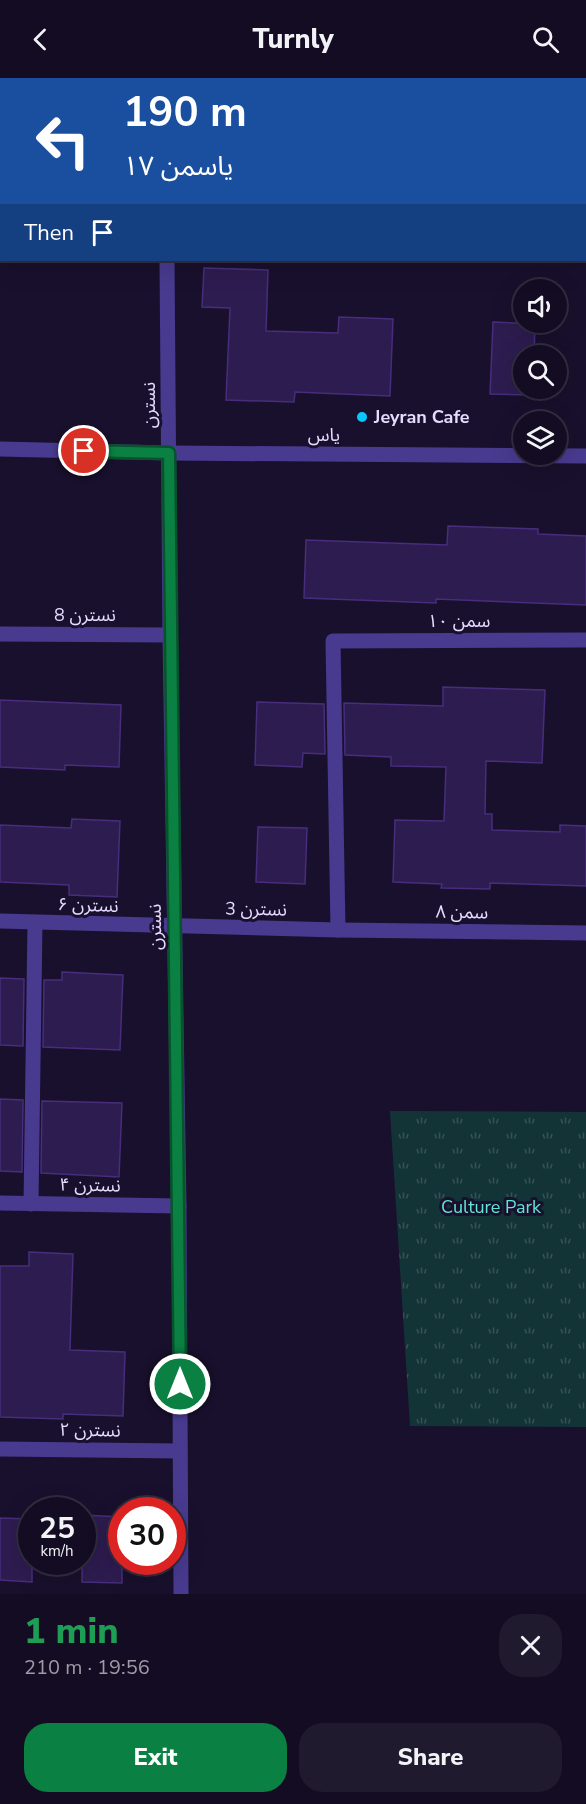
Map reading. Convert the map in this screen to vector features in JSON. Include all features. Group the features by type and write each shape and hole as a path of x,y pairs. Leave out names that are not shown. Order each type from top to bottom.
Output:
{"street":[{"name":"نسترن","path":"167,261 179,1206 181,1594"},
{"name":"یاس","path":"0,449 169,453 586,456"},
{"name":"نسترن 8","path":"0,634 170,635"},
{"name":"سمن ۱۰","path":"338,930 333,641 586,640"},
{"name":"نسترن ۶","path":"0,921 174,927"},
{"path":"31,1204 35,923"},
{"name":"نسترن 3","path":"174,927 338,930"},
{"name":"سمن ۸","path":"338,930 586,933"},
{"name":"نسترن ۴","path":"0,1203 179,1206"},
{"name":"نسترن ۲","path":"0,1449 180,1451"}],"green space":[{"name":"Culture Park","path":"390,1111 586,1112 586,1427 410,1426"}],"building":[{"path":"204,268 268,270 266,331 338,333 339,317 393,319 390,396 295,392 294,402 226,400 230,308 202,307"},
{"path":"493,322 513,323 513,333 535,333 534,345 513,345 513,395 490,394"},
{"path":"448,526 538,529 538,534 586,536 586,605 436,599 436,603 304,598 306,540 447,545"},
{"path":"443,687 545,690 542,763 486,761 485,814 492,814 492,830 560,832 560,825 586,826 586,886 490,883 490,889 441,888 442,884 393,882 395,820 444,821 446,767 391,766 391,757 345,755 344,703 443,706"},
{"path":"0,700 121,705 119,767 65,765 65,770 0,767"},
{"path":"257,702 324,704 325,754 303,753 302,767 255,765"},
{"path":"72,819 120,821 117,897 69,895 69,885 0,882 0,825 71,828"},
{"path":"258,827 307,828 305,884 256,882"},
{"path":"62,972 123,975 120,1050 43,1047 44,980 62,980"},
{"path":"0,978 24,979 23,1046 0,1045"},
{"path":"0,1099 23,1100 22,1172 0,1171"},
{"path":"42,1101 122,1103 119,1177 41,1173"},
{"path":"29,1252 73,1254 70,1350 125,1352 123,1416 63,1414 63,1419 0,1417 0,1266 29,1266"},
{"path":"96,1516 108,1516 108,1575 122,1575 122,1583 82,1582 82,1575 96,1575"},
{"path":"0,1518 18,1519 18,1575 32,1575 32,1582 0,1580"}],"place":[{"name":"Jeyran Cafe","path":"362,417"}],"route":[{"path":"84,451 169,453 180,1384"}]}
